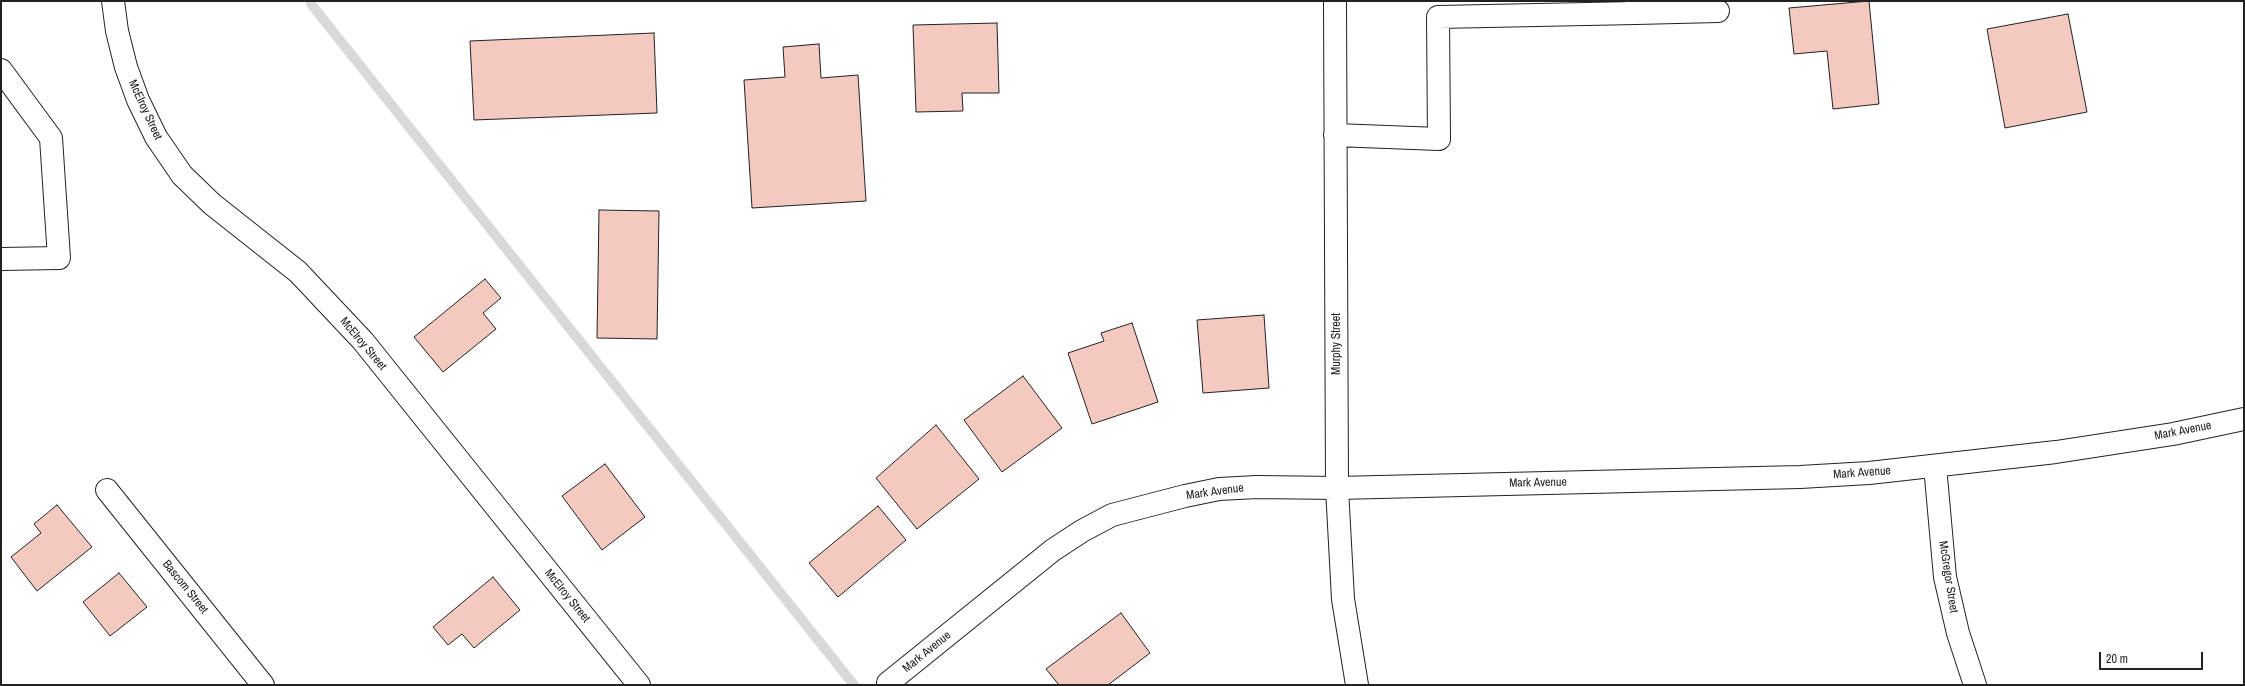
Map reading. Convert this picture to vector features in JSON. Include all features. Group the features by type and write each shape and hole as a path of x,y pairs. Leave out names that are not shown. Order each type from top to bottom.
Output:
{"street":[{"name":"McElroy Street","path":"113,1 117,31 126,67 138,100 156,137 182,175 212,204 298,272 348,325 639,685"},
{"name":"Murphy Street","path":"1335,1 1337,488 1343,599 1357,685"},
{"path":"1335,135 1439,139 1438,18 1636,7 1718,11"},
{"path":"1,70 51,138 59,258 1,259"},
{"name":"Mark Avenue","path":"888,683 1053,550 1082,531 1112,515 1185,496 1219,489 1257,487 1337,488 1800,477 1935,466 2064,451 2174,434 2244,419"},
{"name":"McGregor Street","path":"1935,466 1945,577 1958,633 1975,685"},
{"name":"Bascom Street","path":"107,490 263,685"}],"building":[{"path":"1869,1 1879,104 1833,109 1827,51 1794,54 1789,8"},
{"path":"2068,14 2087,112 2005,128 1987,29"},
{"path":"997,23 999,93 962,93 963,111 916,112 913,25"},
{"path":"654,33 657,113 474,120 470,41"},
{"path":"819,44 821,78 858,75 866,201 752,208 744,80 785,77 783,47"},
{"path":"599,210 659,211 657,339 597,338"},
{"path":"485,279 501,298 483,313 496,329 443,372 414,337"},
{"path":"1264,315 1269,388 1203,393 1197,320"},
{"path":"1132,323 1158,402 1092,424 1068,353 1104,341 1101,333"},
{"path":"1023,376 1062,428 1002,472 964,420"},
{"path":"936,425 979,479 917,529 876,478"},
{"path":"605,464 645,517 602,550 562,496"},
{"path":"57,505 92,547 37,591 11,557 41,533 34,524"},
{"path":"878,506 906,540 838,597 809,563"},
{"path":"119,573 147,607 110,636 83,602"},
{"path":"493,577 520,610 474,648 462,634 448,645 433,627"},
{"path":"1121,613 1150,653 1108,685 1059,685 1046,669"}],"waterway":[{"path":"311,4 854,685"}]}
